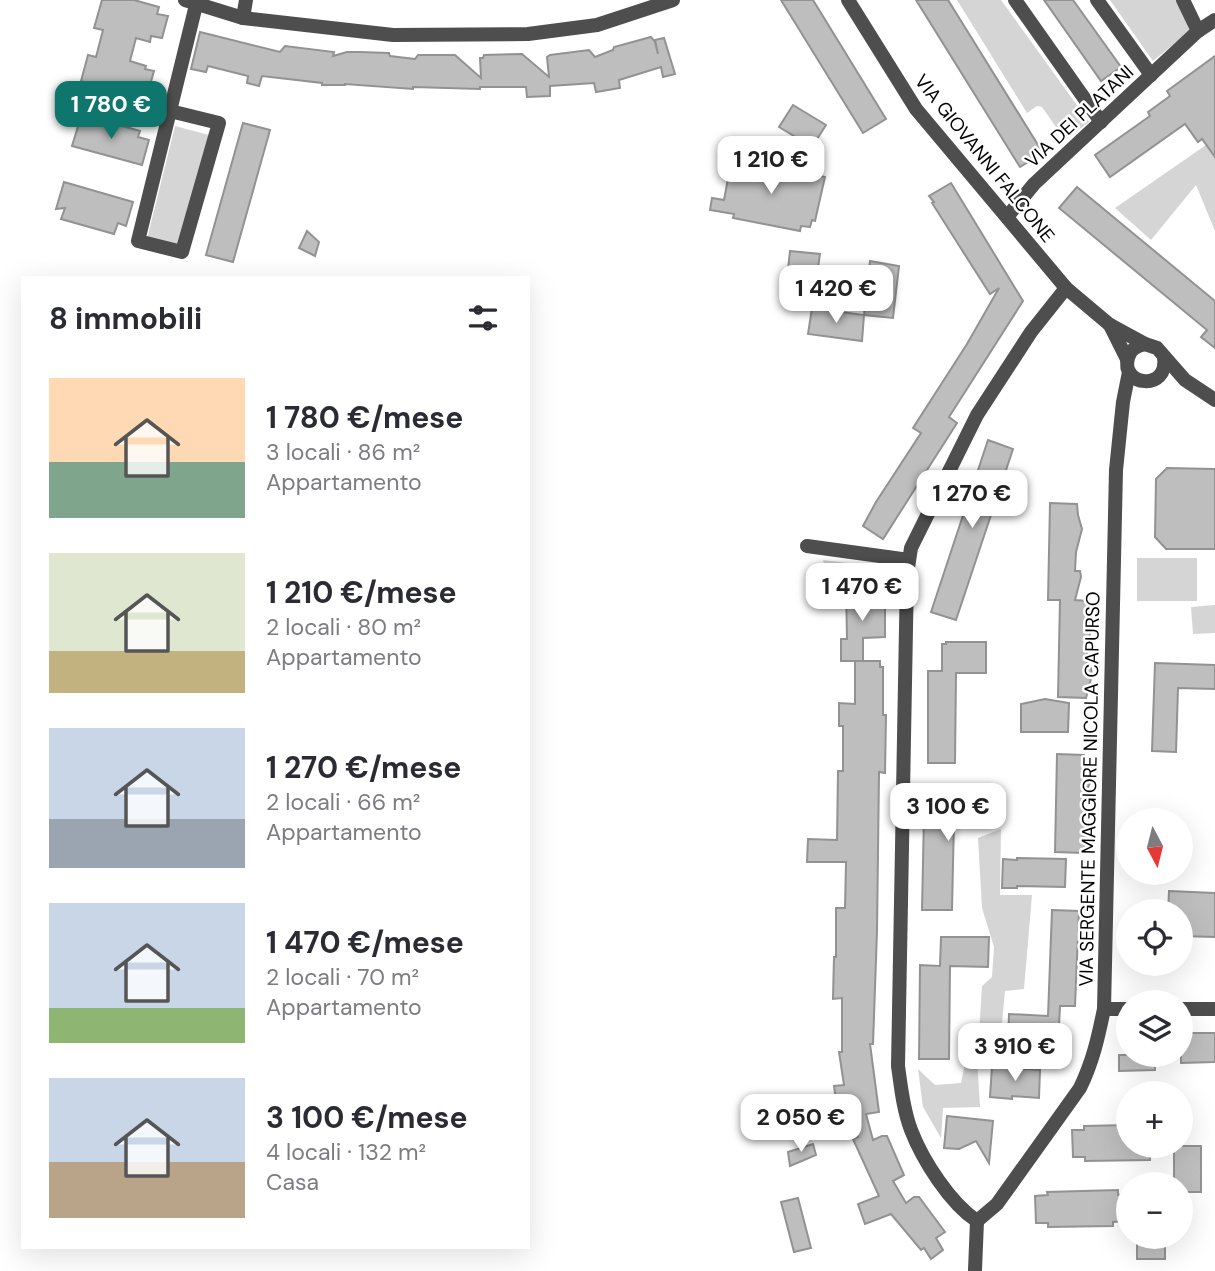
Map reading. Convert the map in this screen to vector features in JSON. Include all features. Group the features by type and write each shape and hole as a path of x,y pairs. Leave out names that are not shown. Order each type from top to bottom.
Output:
{"street":[{"path":"243,18 246,0"},
{"path":"621,0 628,15"},
{"path":"170,111 219,123 182,252 138,241 170,111 191,2 243,18 393,35 528,34 597,25 674,0"},
{"name":"VIA GIOVANNI FALCONE","path":"848,0 916,109 1066,288 1110,325 1157,348 1185,380 1212,397"},
{"path":"1015,0 1101,122"},
{"name":"VIA DEI PLATANI","path":"1097,0 1151,75"},
{"path":"1183,0 1198,31"},
{"name":"VIA DEI PLATANI","path":"1007,217 1034,184 1198,31 1215,20"},
{"path":"975,1270 977,1221 965,1213 938,1179 911,1130 903,1103 898,1066 907,574 911,548 977,415 1031,332 1066,288"},
{"name":"VIA GIOVANNI FALCONE","path":"1110,325 1133,377 1150,380"},
{"path":"1128,365 1134,348 1145,344"},
{"path":"1123,402 1164,369 1164,357"},
{"name":"VIA SERGENTE MAGGIORE NICOLA CAPURSO","path":"977,1221 998,1204 1080,1088 1097,1045 1104,1009 1116,470 1128,365"},
{"path":"1150,380 1185,380"},
{"path":"807,546 909,560"},
{"path":"1104,1009 1116,1009"},
{"path":"1193,1009 1215,1009"}],"shaded area":[{"path":"957,0 1001,0 1089,122 1065,140 1042,107 1037,106 1027,113"},
{"path":"1110,0 1179,0 1192,29 1153,61"},
{"path":"175,126 209,135 178,247 147,239"},
{"path":"1206,145 1215,159 1215,231 1196,185 1151,240 1115,208"},
{"path":"1137,558 1197,558 1197,601 1137,601"},
{"path":"823,560 899,569 898,596 869,595 867,586 842,587 830,584"},
{"path":"1215,605 1215,633 1193,634 1191,607"},
{"path":"1001,829 1000,895 1032,895 1024,989 1005,991 999,1055 977,1057 980,1107 943,1108 941,1138 923,1107 918,1069 935,1085 961,1083 967,1053 979,1035 982,986 992,977 994,947 982,908 978,838"}],"building":[{"path":"102,0 134,0 159,7 157,14 168,16 162,38 151,36 150,42 136,38 130,61 154,71 146,99 134,96 133,100 90,87 91,84 81,81 88,55 96,57 103,30 94,28"},
{"path":"781,0 813,0 886,119 863,133"},
{"path":"916,0 948,0 1043,153 1020,167"},
{"path":"1044,0 1073,0 1121,67 1101,81"},
{"path":"200,32 280,52 285,46 334,52 333,56 347,52 389,53 390,56 415,59 418,55 455,55 481,78 480,58 484,55 522,54 549,77 547,57 550,55 589,50 595,57 613,50 614,47 651,37 658,54 655,40 664,38 675,74 663,77 661,67 619,80 620,88 596,92 594,83 550,86 550,96 527,97 526,87 413,89 322,85 262,76 259,86 247,83 248,76 208,66 206,72 191,69"},
{"path":"1215,56 1215,157 1202,139 1198,142 1185,124 1110,177 1095,155 1150,116 1148,112 1170,96 1167,91"},
{"path":"793,105 826,125 812,147 779,127"},
{"path":"90,117 140,131 138,137 149,140 142,165 72,146 79,123 88,125"},
{"path":"243,123 270,130 233,262 206,255"},
{"path":"732,157 758,163 756,171 786,176 788,169 825,177 815,221 812,220 810,227 801,226 800,231 733,218 734,214 710,210 712,198 724,200"},
{"path":"64,182 133,202 126,226 118,223 114,234 61,219 65,208 56,209"},
{"path":"951,183 1023,301 949,417 957,423 883,539 863,526 921,433 913,428 999,288 990,294 932,203 934,202 929,196"},
{"path":"1077,187 1215,301 1215,348 1201,337 1207,330 1059,208"},
{"path":"307,231 319,242 315,256 299,248"},
{"path":"790,251 820,254 812,308 784,305"},
{"path":"870,261 899,266 893,318 864,315"},
{"path":"812,308 864,315 862,341 808,334"},
{"path":"988,440 1013,449 956,620 931,612"},
{"path":"1167,468 1215,469 1215,549 1166,549 1155,537 1156,479"},
{"path":"1050,503 1077,504 1082,529 1076,552 1075,571 1080,571 1081,577 1075,600 1088,601 1093,625 1087,643 1087,667 1091,668 1092,675 1086,698 1058,697 1060,600 1048,600"},
{"path":"846,587 864,587 864,597 882,597 882,603 885,603 885,637 863,638 863,661 841,661 841,639 847,639"},
{"path":"986,642 986,673 956,673 955,763 928,763 928,671 942,671 942,644"},
{"path":"855,661 880,661 880,667 883,667 883,715 886,715 885,773 879,772 877,931 873,1044 870,1044 879,1112 866,1114 873,1140 887,1136 904,1175 893,1181 906,1203 919,1197 945,1232 936,1238 943,1250 931,1259 891,1214 865,1224 858,1204 879,1196 853,1139 858,1137 852,1116 838,1116 834,1086 844,1085 839,1052 842,1052 842,998 833,999 836,908 845,908 846,862 807,862 808,839 837,840 838,771 843,771 843,726 839,726 839,703 855,704"},
{"path":"1155,663 1215,665 1215,689 1178,688 1176,752 1152,751"},
{"path":"1045,699 1069,703 1068,732 1021,732 1021,704"},
{"path":"1057,754 1084,755 1091,780 1084,798 1084,813 1089,826 1083,853 1055,852"},
{"path":"945,788 993,789 992,820 954,819 952,910 922,910 924,815 944,815"},
{"path":"1003,859 1066,859 1065,887 1002,888"},
{"path":"1169,891 1215,893 1215,937 1193,936 1193,899 1169,899"},
{"path":"1052,910 1079,911 1075,1006 1060,1006 1058,1045 1008,1043 1009,1014 1048,1016"},
{"path":"941,937 989,937 988,967 950,966 949,1059 919,1059 920,965 940,966"},
{"path":"1193,1033 1215,1033 1215,1062 1193,1063"},
{"path":"992,1067 1040,1070 1039,1098 990,1097"},
{"path":"1119,1067 1155,1067 1155,1070 1119,1071"},
{"path":"947,1116 993,1121 989,1163 976,1141 959,1149 944,1148"},
{"path":"1116,1125 1116,1158 1150,1160 1085,1161 1085,1157 1073,1157 1072,1130 1084,1130 1084,1126"},
{"path":"813,1144 816,1155 790,1166 788,1152"},
{"path":"1193,1146 1201,1146 1201,1192 1193,1192 1193,1172 1174,1172 1174,1158 1193,1158"},
{"path":"1116,1190 1116,1222 1113,1222 1113,1226 1048,1227 1048,1223 1036,1223 1035,1196 1048,1195 1047,1192"},
{"path":"798,1198 811,1248 794,1252 781,1202"},
{"path":"1137,1249 1165,1249 1165,1259 1137,1259"}]}
